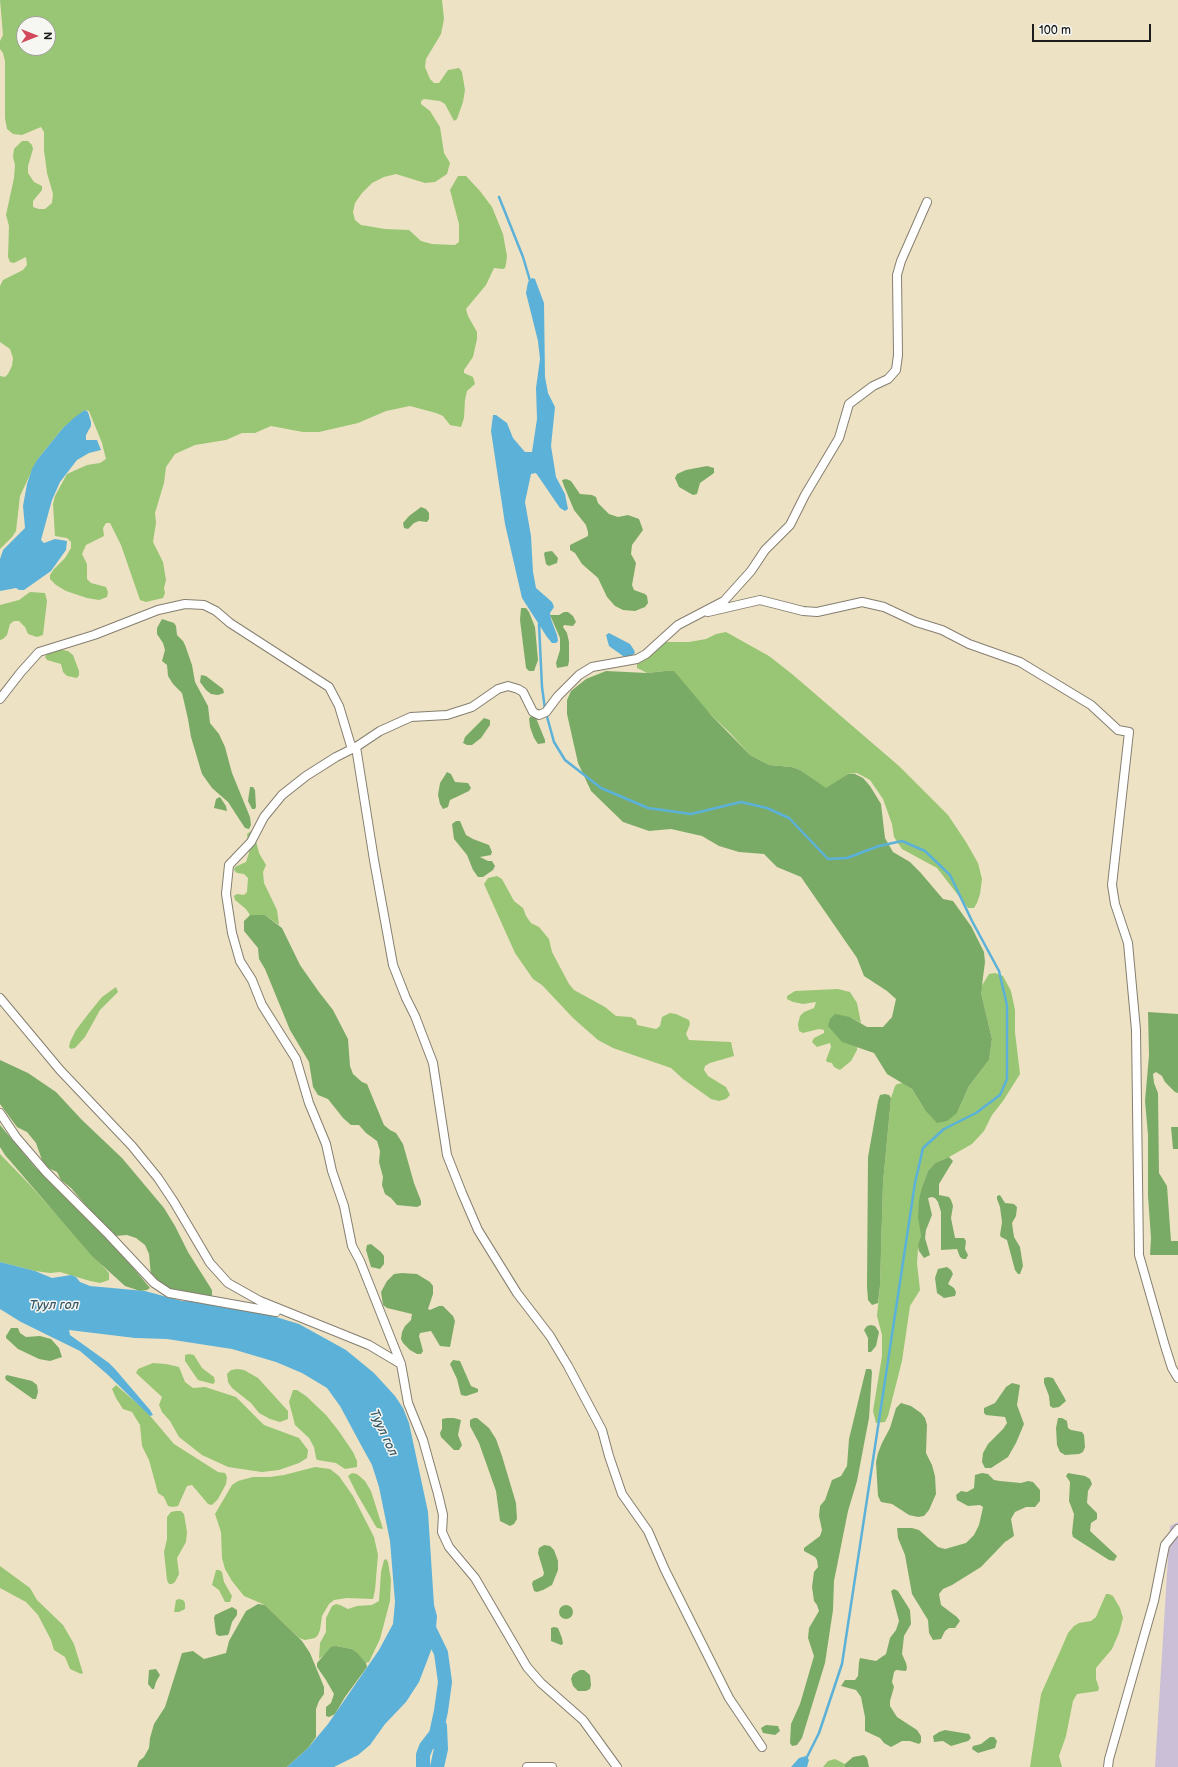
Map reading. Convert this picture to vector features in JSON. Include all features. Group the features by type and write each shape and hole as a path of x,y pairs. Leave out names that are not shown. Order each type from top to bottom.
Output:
{"street":[{"path":"617,1767 583,1720 541,1683 527,1667 475,1578 449,1547 442,1532 443,1516 438,1494 423,1440 408,1403 400,1364 360,1261 352,1246 344,1206 332,1171 326,1144 309,1103 296,1059 262,1004 252,980 240,961 232,933 226,894 229,865 251,842 264,817 282,795 312,772 356,747 380,731 411,717 447,715 472,707 498,689 508,686 523,692 533,712 538,715 546,712 558,696 579,675 592,668 637,659 646,654 678,625 724,601 751,572 765,550 790,525 805,495 839,438 849,404 873,386 888,379 896,370 898,355 897,275 901,261 927,202"},
{"path":"698,614 760,600 803,611 817,612 862,602 884,607 916,622 942,630 970,644 1020,662 1091,705 1118,730 1129,732 1112,885 1115,904 1128,943 1136,1030 1140,1254 1167,1353 1172,1368 1178,1378"},
{"path":"0,699 39,652 94,635 158,610 185,604 204,605 216,611 230,623 329,687 339,706 348,739 352,746 356,747"},
{"path":"356,747 393,965 434,1063 447,1155 462,1193 478,1230 517,1293 550,1336 568,1366 602,1430 622,1494 648,1531 665,1570 729,1698 762,1746"},
{"path":"0,998 60,1070 132,1146 158,1178 210,1263 228,1283 260,1301 369,1345 400,1364"},
{"path":"0,1113 16,1137 46,1172 109,1235 154,1283 169,1293 291,1314"},
{"path":"1108,1767 1108,1759 1154,1601 1165,1545 1178,1529"},
{"path":"527,1767 552,1767"}],"shaded area":[{"path":"1178,1522 1178,1767 1155,1767 1170,1526"}],"green space":[{"path":"0,0 442,0 444,19 441,34 426,59 425,67 430,79 434,83 439,83 448,70 459,68 462,72 465,90 463,102 457,119 454,121 445,104 440,101 424,99 421,101 421,104 430,111 440,127 444,153 450,163 447,174 435,182 425,183 396,174 384,177 372,183 362,193 355,203 353,212 355,220 361,225 385,229 409,230 421,241 432,244 455,245 459,242 459,224 450,190 458,176 466,176 492,207 503,234 507,256 506,264 505,268 503,269 494,268 486,285 466,309 468,316 477,332 477,339 473,357 464,370 464,373 473,377 475,384 467,391 464,418 461,427 450,425 443,416 436,413 410,406 386,411 358,423 319,432 303,432 271,426 255,433 242,433 226,440 195,445 175,454 166,467 164,483 155,513 156,523 153,542 163,562 166,580 163,598 146,602 140,600 121,545 110,523 106,523 103,528 104,536 86,545 82,554 87,564 87,579 91,583 106,587 108,592 107,597 99,600 87,598 66,591 50,579 50,575 54,569 65,558 71,548 71,542 67,538 55,536 53,504 55,496 67,474 87,465 100,463 106,459 102,443 89,411 85,410 63,428 37,460 20,496 16,531 0,549 0,376 5,377 8,374 12,366 13,358 10,349 0,342 0,286 3,280 23,270 27,265 26,257 14,263 10,262 8,257 9,226 6,215 14,178 14,149 22,141 28,141 32,145 33,149 28,166 28,173 34,182 42,186 42,190 33,201 33,207 45,209 52,203 53,194 47,173 44,150 44,132 41,127 22,135 13,134 7,129 5,118 5,61 3,53 0,49 0,41 3,35"},
{"path":"707,466 714,468 714,473 700,483 697,494 693,495 679,487 675,478 677,474 686,470"},
{"path":"566,479 571,481 580,494 592,495 596,497 598,503 609,514 618,517 628,515 639,519 643,530 632,545 631,554 636,563 632,585 634,590 647,596 648,603 645,607 635,611 623,610 615,606 607,597 598,578 582,564 575,553 570,550 570,545 588,536 588,532 586,525 574,510 564,486 562,480"},
{"path":"421,507 426,509 429,513 429,519 427,522 419,521 414,523 408,529 404,528 403,523 409,516"},
{"path":"552,551 558,558 557,563 549,566 546,564 544,554 545,552"},
{"path":"30,592 45,593 47,601 43,635 37,637 28,634 25,627 19,621 14,621 10,624 7,635 0,640 0,605 19,600"},
{"path":"521,608 526,608 529,612 535,627 538,660 534,671 529,671 526,668 520,620"},
{"path":"564,612 568,612 573,616 576,622 573,626 564,625 563,627 567,633 569,642 569,661 568,666 557,668 556,663 560,650 560,638 550,615 559,615"},
{"path":"162,619 174,623 176,626 177,635 185,645 192,665 195,682 208,706 210,723 219,734 225,747 232,773 250,817 251,825 249,829 245,828 228,802 212,788 202,774 191,737 182,693 173,684 168,676 167,665 162,661 165,650 163,643 157,634 157,628"},
{"path":"726,632 769,656 792,674 899,766 948,815 978,863 982,879 980,894 974,908 968,908 937,868 902,849 894,837 892,824 883,799 870,780 857,773 848,774 826,789 800,770 792,767 769,765 750,755 730,733 665,671 647,673 637,668 637,663 664,642 689,642 706,639 716,634"},
{"path":"58,649 68,651 73,655 79,671 77,678 67,676 63,672 61,664 47,660 45,657 48,653"},
{"path":"606,671 647,673 674,671 711,715 750,755 769,765 792,767 800,770 826,788 848,774 855,774 863,778 870,786 881,804 885,838 893,852 910,862 943,899 953,901 971,926 984,952 985,962 981,993 992,1039 989,1060 969,1086 957,1113 947,1121 937,1123 925,1110 912,1089 887,1074 874,1053 842,1042 828,1026 830,1019 835,1014 850,1017 867,1027 883,1027 892,1017 896,999 887,991 864,976 857,958 801,877 777,867 764,854 739,852 719,846 702,836 671,829 649,831 623,822 591,791 578,763 567,714 567,700 571,691 586,679"},
{"path":"201,675 206,676 223,689 224,693 218,695 211,694 200,682"},
{"path":"532,716 536,718 545,743 538,744 534,738 530,727 529,718"},
{"path":"484,718 490,720 490,725 481,738 472,745 463,743 465,737"},
{"path":"447,772 451,774 455,782 468,783 471,788 469,791 450,800 448,807 443,809 438,795 440,783"},
{"path":"250,787 253,787 255,790 255,809 252,809 248,801"},
{"path":"220,797 226,806 227,811 214,808 216,799"},
{"path":"456,821 460,821 466,835 489,845 492,852 491,855 480,857 488,861 492,861 495,866 493,870 483,877 478,877 473,870 467,855 454,839 452,824"},
{"path":"251,831 254,833 259,853 266,865 263,872 264,883 277,910 279,925 265,915 250,915 246,909 235,900 234,896 237,894 244,895 247,892 248,878 244,874 237,873 234,870 235,867 246,862 249,853 247,834"},
{"path":"497,876 502,879 514,901 523,908 531,923 539,927 549,939 552,952 569,984 574,990 605,1007 616,1016 631,1017 636,1020 637,1025 656,1029 660,1026 662,1017 670,1013 676,1014 689,1020 690,1024 686,1034 689,1040 731,1042 734,1056 710,1063 705,1066 704,1070 708,1076 726,1087 730,1095 726,1099 719,1101 711,1099 683,1079 671,1068 613,1048 598,1040 573,1018 542,985 533,979 515,953 484,884 488,878"},
{"path":"250,915 265,915 282,928 300,965 333,1010 348,1039 350,1066 353,1074 362,1082 367,1084 384,1125 396,1133 403,1144 421,1205 417,1207 397,1205 385,1194 382,1185 383,1177 379,1162 380,1151 377,1141 366,1133 359,1125 351,1125 343,1118 328,1099 318,1095 313,1087 309,1062 290,1030 265,969 259,959 258,948 244,931 244,921"},
{"path":"995,973 1003,976 1011,991 1015,1010 1015,1032 1020,1074 992,1115 984,1131 972,1144 935,1163 928,1171 922,1187 921,1235 917,1263 920,1290 910,1306 902,1361 888,1416 885,1422 876,1423 873,1411 882,1356 882,1335 877,1316 880,1286 883,1183 891,1098 895,1086 903,1083 912,1089 925,1110 957,1113 969,1086 989,1060 992,1039 981,993 981,987 989,974"},
{"path":"116,987 118,992 100,1010 85,1037 75,1048 71,1049 69,1047 70,1042 76,1030 102,997"},
{"path":"838,989 850,992 857,1003 861,1023 850,1017 843,1042 857,1047 857,1050 851,1061 840,1070 826,1060 831,1047 830,1043 817,1047 812,1042 814,1038 824,1033 824,1030 819,1029 803,1033 799,1031 798,1024 800,1016 804,1012 814,1008 816,1002 803,1004 787,999 787,996 795,991"},
{"path":"1148,1012 1178,1014 1178,1093 1165,1082 1162,1076 1156,1072 1153,1074 1154,1083 1158,1093 1159,1173 1167,1186 1171,1241 1178,1241 1178,1255 1150,1255 1151,1238 1148,1196 1148,1135 1145,1101 1149,1055"},
{"path":"0,1060 28,1073 56,1092 82,1120 122,1158 164,1208 188,1252 212,1290 212,1296 168,1289 151,1276 149,1254 145,1245 136,1238 127,1235 115,1236 71,1188 61,1180 57,1172 48,1168 42,1160 36,1143 27,1132 17,1127 0,1104"},
{"path":"880,1095 889,1095 891,1098 883,1183 880,1286 878,1303 872,1305 868,1300 867,1287 868,1157 878,1101"},
{"path":"0,1125 35,1167 93,1224 150,1288 140,1291 125,1286 92,1256 5,1155 0,1147"},
{"path":"1171,1127 1178,1127 1178,1149 1173,1149"},
{"path":"0,1154 109,1273 109,1280 100,1283 60,1272 50,1273 35,1271 0,1262"},
{"path":"949,1157 953,1161 939,1184 939,1195 949,1197 951,1200 953,1206 951,1218 955,1238 964,1238 966,1241 965,1249 968,1255 966,1259 963,1259 960,1257 957,1249 941,1250 941,1212 938,1202 932,1197 928,1198 932,1215 926,1230 925,1238 930,1255 924,1258 919,1251 918,1246 921,1235 918,1217 919,1200 922,1187 928,1171 935,1163"},
{"path":"1000,1195 1005,1203 1014,1204 1017,1207 1016,1216 1012,1223 1014,1237 1020,1247 1023,1266 1020,1274 1018,1274 1015,1270 1007,1240 1000,1235 1002,1222 997,1196"},
{"path":"371,1244 384,1256 384,1264 380,1269 371,1267 366,1250 367,1245"},
{"path":"947,1267 953,1274 948,1284 954,1288 956,1292 955,1296 944,1298 937,1293 935,1278 938,1269"},
{"path":"394,1274 417,1274 430,1282 433,1286 433,1294 428,1309 430,1310 443,1306 453,1316 455,1321 450,1347 440,1346 431,1331 420,1333 419,1336 423,1351 421,1354 417,1354 410,1350 403,1343 401,1339 402,1332 411,1320 412,1314 387,1308 383,1305 381,1292 387,1281"},
{"path":"867,1326 875,1326 879,1332 876,1346 871,1352 868,1352 868,1338 864,1330"},
{"path":"11,1328 18,1328 20,1333 26,1337 40,1336 51,1339 59,1348 62,1357 50,1361 39,1359 18,1349 6,1338"},
{"path":"185,1355 194,1355 202,1368 214,1377 215,1382 213,1384 198,1380 185,1361"},
{"path":"453,1360 460,1361 471,1386 478,1389 478,1392 466,1396 461,1395 457,1379 450,1364"},
{"path":"153,1363 179,1367 185,1382 193,1388 205,1387 236,1397 264,1425 299,1438 308,1450 307,1458 299,1463 279,1470 262,1472 228,1467 202,1455 179,1437 159,1405 162,1397 136,1373 138,1369"},
{"path":"866,1369 871,1369 872,1372 869,1418 857,1481 848,1511 834,1581 833,1610 825,1663 802,1738 797,1745 792,1746 790,1743 791,1724 800,1704 814,1656 808,1638 809,1628 819,1611 814,1601 812,1587 814,1572 818,1567 817,1560 815,1557 804,1551 804,1548 820,1536 822,1530 819,1516 820,1506 825,1500 832,1480 841,1476 847,1466 849,1439"},
{"path":"231,1370 244,1370 258,1378 288,1411 288,1419 280,1422 259,1413 251,1403 232,1388 228,1382 227,1374"},
{"path":"7,1375 32,1381 37,1385 38,1392 36,1399 33,1399 6,1380 5,1377"},
{"path":"1044,1378 1053,1378 1066,1401 1059,1407 1053,1408 1050,1406 1049,1396 1044,1383"},
{"path":"1012,1383 1020,1385 1017,1405 1024,1424 1008,1457 991,1468 985,1468 982,1462 983,1453 988,1444 1007,1423 1005,1417 986,1415 984,1413 984,1408 995,1403 1006,1387"},
{"path":"116,1385 146,1411 174,1444 218,1472 225,1473 227,1477 226,1484 218,1499 212,1505 208,1504 192,1485 187,1486 178,1506 168,1506 164,1497 158,1493 149,1460 142,1446 140,1425 132,1412 123,1409 116,1398 112,1389"},
{"path":"293,1390 297,1390 306,1396 326,1415 353,1452 357,1461 357,1467 345,1469 336,1463 317,1460 314,1447 309,1438 295,1425 289,1402"},
{"path":"901,1403 911,1406 921,1413 925,1418 927,1425 926,1453 932,1465 935,1476 936,1494 929,1510 924,1516 918,1517 909,1515 892,1504 881,1502 878,1496 876,1462 878,1453 890,1428 896,1408"},
{"path":"447,1418 461,1420 458,1435 462,1445 459,1450 454,1450 441,1437 440,1433 442,1429 442,1419"},
{"path":"477,1418 489,1428 496,1439 502,1456 516,1503 517,1519 514,1524 510,1526 500,1521 496,1491 479,1443 470,1426 470,1420"},
{"path":"1058,1418 1062,1418 1067,1421 1068,1428 1071,1430 1082,1432 1084,1435 1085,1447 1083,1452 1079,1454 1065,1455 1060,1452 1057,1445 1056,1428"},
{"path":"315,1467 330,1469 339,1476 353,1496 374,1537 378,1555 373,1599 347,1598 334,1600 329,1604 322,1616 318,1635 315,1638 305,1640 299,1638 265,1605 244,1596 232,1581 225,1569 222,1558 221,1532 215,1514 232,1485 238,1481 253,1477 284,1475"},
{"path":"352,1473 357,1474 365,1481 371,1491 383,1529 377,1528 357,1494 348,1476"},
{"path":"982,1473 988,1474 994,1480 1021,1483 1028,1481 1033,1482 1040,1490 1040,1501 1035,1507 1026,1507 1015,1512 1011,1519 1014,1536 1005,1542 981,1567 943,1589 939,1594 941,1605 960,1621 955,1628 949,1628 945,1631 941,1639 933,1640 929,1633 928,1620 912,1594 905,1555 898,1538 897,1528 912,1528 919,1530 938,1547 945,1549 966,1543 974,1535 979,1525 983,1507 980,1505 968,1506 957,1500 956,1495 961,1491 967,1492 974,1488 975,1475"},
{"path":"1068,1473 1085,1476 1090,1479 1092,1484 1088,1491 1087,1503 1097,1513 1097,1519 1091,1523 1090,1531 1117,1556 1114,1561 1109,1560 1073,1537 1074,1514 1069,1501 1070,1482 1066,1476"},
{"path":"181,1511 184,1514 187,1532 186,1542 177,1558 179,1574 175,1582 169,1584 167,1580 164,1552 167,1539 167,1517 171,1512"},
{"path":"544,1545 550,1546 554,1550 558,1561 558,1570 552,1585 537,1592 534,1591 532,1584 533,1581 543,1576 544,1573 538,1553 539,1548"},
{"path":"386,1559 388,1562 391,1580 390,1601 380,1639 369,1662 366,1663 352,1649 336,1646 319,1659 320,1643 326,1632 326,1618 332,1606 336,1604 348,1609 357,1606 372,1605 379,1601 381,1572 384,1560"},
{"path":"0,1566 30,1588 37,1600 63,1625 74,1644 83,1673 81,1674 70,1669 65,1657 54,1650 51,1640 38,1615 26,1602 0,1588"},
{"path":"216,1570 222,1572 224,1582 232,1596 230,1602 225,1602 219,1590 212,1585"},
{"path":"894,1589 898,1591 910,1610 911,1624 904,1636 902,1654 907,1668 906,1671 896,1670 894,1672 892,1682 894,1687 890,1706 897,1717 917,1730 921,1736 921,1742 919,1744 910,1741 902,1741 891,1747 884,1743 880,1738 865,1731 865,1717 861,1697 856,1690 841,1686 845,1680 855,1680 858,1676 860,1658 876,1661 886,1654 890,1638 896,1630 899,1621 891,1591"},
{"path":"1106,1594 1113,1596 1120,1608 1123,1618 1119,1633 1112,1649 1096,1668 1096,1679 1099,1688 1098,1691 1077,1694 1073,1701 1066,1736 1059,1756 1062,1767 1030,1767 1041,1694 1068,1633 1079,1623 1091,1621 1096,1617"},
{"path":"176,1600 183,1600 185,1603 185,1609 179,1612 174,1612"},
{"path":"258,1604 265,1605 302,1641 310,1653 324,1687 324,1694 316,1709 316,1737 308,1748 287,1767 137,1767 139,1761 144,1757 149,1748 154,1724 165,1707 182,1653 193,1651 204,1659 226,1653 229,1641 246,1611"},
{"path":"566,1605 571,1607 573,1612 571,1617 566,1619 561,1617 559,1612 561,1607"},
{"path":"232,1607 237,1610 237,1615 232,1622 229,1633 228,1635 219,1636 216,1634 215,1615"},
{"path":"551,1628 558,1628 562,1638 563,1644 561,1645 551,1641"},
{"path":"336,1646 352,1649 366,1663 367,1667 345,1697 335,1714 329,1717 326,1716 326,1707 331,1703 334,1694 317,1667 317,1663 331,1647"},
{"path":"156,1669 160,1675 154,1689 152,1689 148,1684 149,1670"},
{"path":"580,1670 584,1670 590,1675 590,1689 586,1691 578,1691 573,1686 571,1679 573,1674"},
{"path":"766,1725 778,1726 780,1731 775,1735 763,1733 761,1728"},
{"path":"945,1730 969,1734 971,1738 968,1741 951,1746 943,1741 934,1742 933,1736"},
{"path":"990,1737 994,1737 997,1741 995,1748 978,1753 972,1749 973,1746 981,1744"},
{"path":"864,1755 867,1758 869,1767 845,1767 845,1764 853,1757"},
{"path":"835,1759 845,1764 845,1767 823,1767 828,1761"}],"water":[{"path":"532,278 535,279 544,303 545,377 548,393 555,407 551,446 556,477 565,494 568,509 565,511 560,508 536,473 531,474 525,502 531,536 533,572 536,588 552,602 554,607 550,613 557,635 558,641 556,643 552,643 547,637 522,598 505,524 491,431 493,415 496,415 507,423 513,438 525,452 532,452 537,419 536,388 540,359 538,341 526,293 528,282"},
{"path":"85,410 88,412 91,422 91,426 86,435 86,440 97,440 101,450 89,453 77,460 60,482 52,500 41,540 44,543 55,539 67,541 66,550 51,571 24,590 19,590 16,588 0,591 0,559 3,550 25,528 23,506 27,484 32,469 37,460 63,428"},
{"path":"609,633 630,644 635,653 630,657 623,656 609,646 606,635"},
{"name":"Туул гол","path":"0,1262 35,1271 52,1278 71,1275 76,1277 80,1282 90,1286 145,1291 182,1301 215,1302 299,1324 346,1350 374,1373 395,1396 403,1408 409,1423 428,1512 434,1605 437,1616 435,1640 419,1682 406,1702 385,1724 370,1745 358,1755 334,1767 287,1767 308,1748 328,1724 379,1650 393,1624 395,1602 390,1541 379,1487 372,1465 340,1406 327,1388 302,1373 276,1362 232,1349 167,1339 135,1338 69,1330 70,1335 115,1369 150,1410 153,1415 150,1416 107,1374 80,1351 21,1322 0,1309"},
{"path":"806,1756 809,1760 807,1767 791,1767 799,1758"}],"waterway":[{"path":"499,197 523,257 531,284"},
{"path":"539,624 542,687 545,709"},
{"path":"546,713 554,742 565,760 601,788 648,808 691,814 741,802 767,808 789,818 828,859 847,858 879,846 902,841 925,851 950,875 972,921 999,971 1007,1005 1007,1079 1000,1095 976,1113 944,1129 923,1148 915,1183 842,1664 819,1733 806,1759"},
{"path":"423,1767 423,1755 426,1747 436,1734 445,1682 441,1653 427,1624"},
{"path":"437,1767 441,1749 440,1726"}]}
